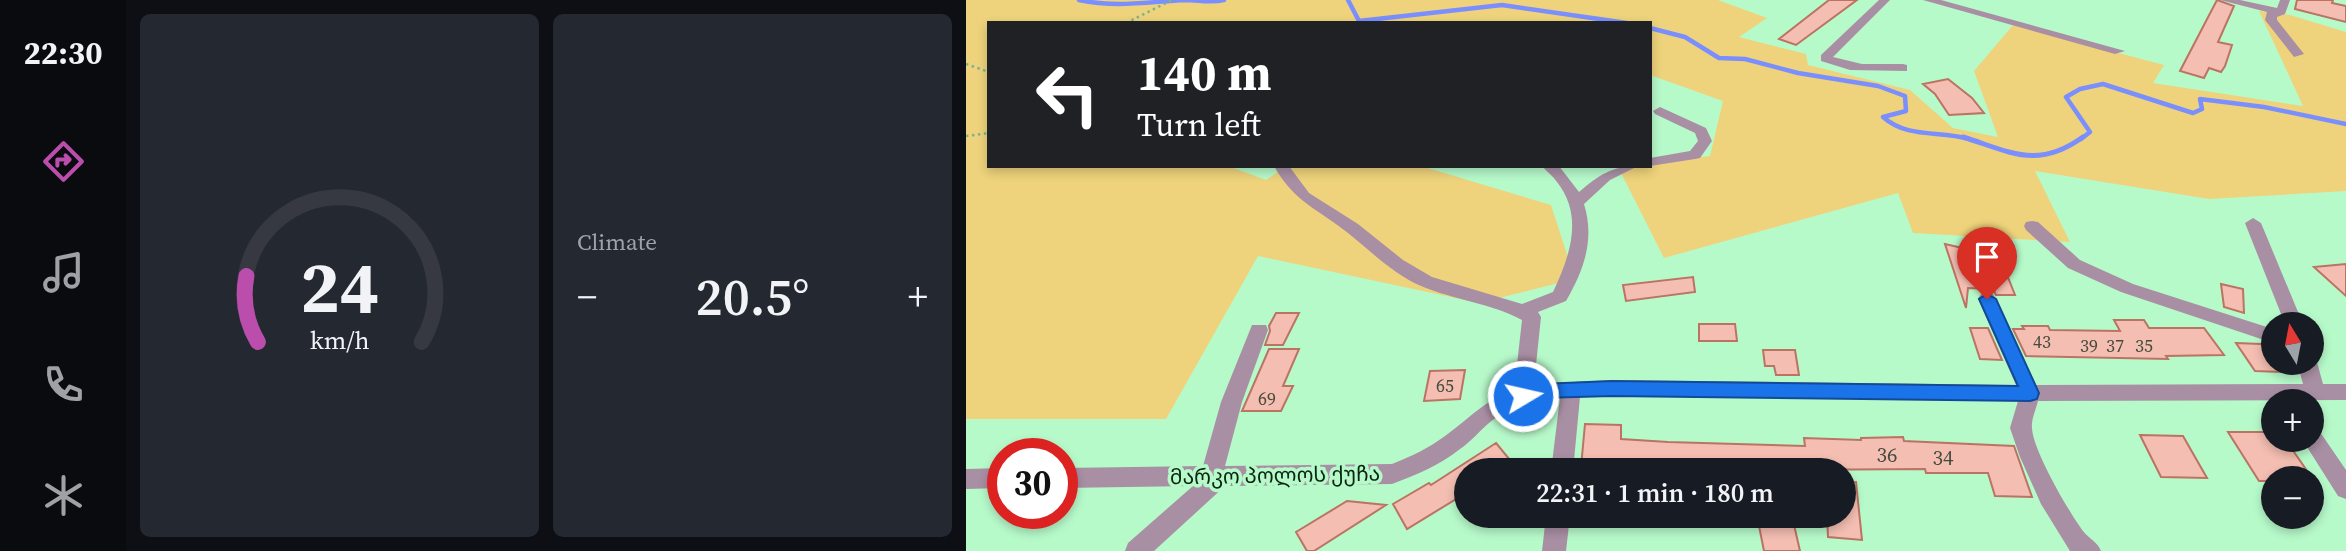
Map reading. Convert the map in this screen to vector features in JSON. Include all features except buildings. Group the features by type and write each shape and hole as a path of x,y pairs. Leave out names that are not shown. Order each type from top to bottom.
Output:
{"street":[{"path":"1885,0 1825,58 1831,63 1884,69 1903,68"},
{"path":"1928,0 2119,51"},
{"path":"2225,0 2283,6"},
{"path":"2283,6 2271,15 2271,20 2298,54"},
{"path":"1652,162 1695,155 1705,141 1701,131 1660,111"},
{"path":"1282,168 1292,186 1315,206 1351,227 1394,265 1426,281 1532,317 1534,325 1524,371 1523,396"},
{"path":"1523,312 1560,296 1580,244 1580,219 1571,187 1551,168"},
{"path":"1575,204 1605,177 1626,168"},
{"path":"2253,223 2289,312"},
{"path":"2032,226 2074,264 2127,288 2261,332"},
{"path":"1987,299 2030,393 2021,428 2031,457 2076,541 2089,551"},
{"path":"1137,551 1216,476 1220,432 1237,380 1259,330"},
{"path":"1563,458 1571,390"},
{"name":"მარკო პოლოს ქუჩა","path":"1078,478 1392,474 1420,463 1454,442 1481,416 1506,401 1540,391 2261,397"},
{"name":"მარკო პოლოს ქუჩა","path":"2324,392 2346,392"},
{"path":"2321,452 2346,489"},
{"path":"966,478 987,478"},
{"path":"1554,551 1557,528"}],"path":[{"path":"1130,21 1172,0"},
{"path":"966,64 987,71"},
{"path":"966,136 987,132"}],"shaded area":[{"path":"966,0 1718,0 1767,18 1739,37 1806,54 1808,65 1910,90 1953,128 1998,137 1974,71 2013,25 2164,65 2153,83 2303,106 2259,11 2290,15 2346,32 2346,191 2209,199 2035,171 2070,242 1913,233 1898,193 1664,258 1619,168 1652,168 1652,163 1710,156 1723,101 1652,76 1652,21 987,21 987,168 1233,168 1266,180 1284,168 1428,168 1551,205 1575,279 1479,303 1258,256 1166,419 966,419"}],"waterway":[{"path":"1079,0 1119,4 1224,0"},
{"path":"1348,0 1359,21"},
{"path":"1359,21 1502,5 1613,21"},
{"path":"1652,29 1685,37 1719,58 1745,59 1798,73 1878,86 1905,96 1906,111 1883,117 1893,124 1913,131 1969,139"},
{"path":"2081,139 2090,132 2066,97 2080,89 2103,84 2193,113 2202,109 2200,99 2264,107 2346,124"},
{"path":"1963,137 2024,155 2052,153 2083,137"}],"route":[{"path":"1523,396 1540,391 1612,388 2030,393 1987,299"}]}
